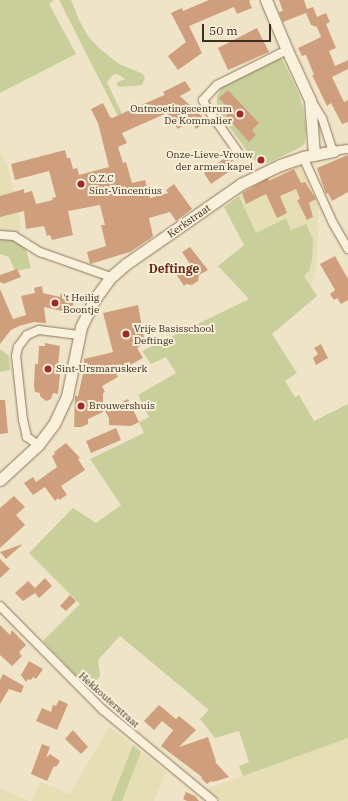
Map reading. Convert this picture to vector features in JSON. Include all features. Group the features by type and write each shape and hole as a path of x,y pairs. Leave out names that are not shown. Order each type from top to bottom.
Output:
{"street":[{"path":"266,0 310,100 322,118 333,152 348,149"},
{"path":"238,152 203,100 217,85 287,50"},
{"path":"310,100 308,156 333,222 348,249"},
{"name":"Kerkstraat","path":"0,480 38,445 54,424 67,396 79,335 84,319 94,300 111,277 126,264 241,184 280,165 308,156 333,152"},
{"path":"0,235 10,235 40,252 111,277"},
{"path":"38,445 27,437 23,420 16,356 18,347 20,342 27,335 39,330 79,335"},
{"name":"Hekkouterstraat","path":"0,606 103,710 213,801"}],"shaded area":[{"path":"0,151 7,164 18,208 21,230 17,234 12,231 4,230 0,232"},
{"path":"299,165 318,203 317,264 311,287 304,276 309,271 305,224 291,230 286,218 256,233 239,196 256,183"},
{"path":"109,727 133,745 111,801 32,801 40,782 70,794"},
{"path":"348,738 348,801 221,801 207,789"},
{"path":"141,752 166,772 154,801 122,801"},
{"path":"0,788 29,801 0,801"}],"green space":[{"path":"0,0 54,0 49,4 76,54 0,93"},
{"path":"59,0 71,0 80,22 88,36 99,48 119,64 141,73 145,77 142,85 119,87 116,83 125,79 114,74 107,82 122,114 118,116"},
{"path":"279,59 282,59 298,92 303,107 306,129 305,142 304,145 295,150 268,163 261,164 253,159 226,122 217,107 217,97 222,86"},
{"path":"239,196 256,233 286,218 291,230 306,224 313,239 312,260 309,271 304,276 317,296 272,334 297,373 285,381 295,397 299,395 314,421 348,404 348,738 243,776 239,766 249,762 239,731 215,738 200,719 209,710 120,636 98,660 100,676 89,689 43,641 80,604 29,553 73,508 96,523 121,505 90,459 144,433 139,422 149,417 138,395 176,373 166,357 151,364 142,351 249,299 218,266 244,245 224,207"},
{"path":"9,238 19,243 26,250 31,268 15,271 9,257 0,254 0,239"},
{"path":"0,349 9,356 10,370 0,372"},
{"path":"133,745 141,752 122,801 111,801"}],"building":[{"path":"209,0 251,0 249,1 252,8 237,14 234,7 189,26 202,53 178,70 168,56 186,42 171,13 182,8 183,11"},
{"path":"279,0 304,0 307,9 313,7 317,17 326,13 330,22 326,24 336,48 329,51 335,66 348,60 348,69 332,77 344,102 348,100 348,122 342,124 331,103 327,106 312,75 314,75 306,55 302,56 298,48 321,37 317,27 311,25 306,13 283,22 279,12 283,11"},
{"path":"257,28 269,52 228,70 218,48"},
{"name":"O.Z.C Sint-Vincentius","path":"185,81 191,90 180,96 207,121 196,129 191,120 178,129 167,113 122,133 127,143 118,147 123,163 126,162 132,183 145,180 150,198 168,193 166,190 174,184 192,209 176,221 170,212 149,218 153,236 151,238 130,252 90,264 87,252 106,246 101,225 105,225 100,205 68,211 73,235 52,240 50,235 47,236 44,226 26,229 24,211 0,217 0,196 24,189 24,193 32,191 36,204 53,200 52,198 56,197 49,171 15,180 11,164 65,150 67,158 70,158 73,169 77,168 79,175 109,167 98,123 91,109 103,103 110,117 112,118 165,95 163,92"},
{"name":"Ontmoetingscentrum De Kommalier","path":"228,90 259,123 252,130 256,135 249,142 226,116 231,112 219,98"},
{"path":"232,153 236,158 230,163 234,168 211,184 204,173"},
{"path":"348,155 348,192 332,201 328,193 326,194 317,168"},
{"path":"294,169 301,183 305,182 316,199 309,203 313,217 307,220 297,200 300,199 296,189 280,196 287,213 277,218 266,194 246,204 242,193 268,178 269,181"},
{"path":"190,247 208,270 199,275 198,281 192,285 186,284 184,286 176,274 190,264 182,252"},
{"path":"335,256 348,279 348,300 341,304 337,298 334,300 330,294 335,290 320,264"},
{"path":"17,269 21,277 3,284 2,282 0,283 0,275"},
{"path":"42,286 43,293 60,297 61,293 75,296 71,313 44,307 46,323 34,322 19,326 11,330 0,344 0,289 13,319 26,315 21,296 35,293 34,288"},
{"path":"138,305 145,343 137,348 143,358 132,364 114,369 118,377 102,386 105,392 103,393 103,412 88,419 88,424 81,427 74,427 75,396 78,396 84,369 84,359 113,352 103,313"},
{"name":"Sint-Ursmaruskerk","path":"45,343 60,346 58,365 61,365 58,394 53,393 51,399 46,401 40,396 40,393 35,392 34,385 35,364 38,364 39,346 45,346"},
{"path":"321,344 328,358 316,365 313,358 318,354 314,348"},
{"path":"128,399 139,422 131,426 109,425 109,418 105,411"},
{"path":"0,400 5,400 8,433 0,434"},
{"path":"116,428 121,440 91,453 86,441"},
{"path":"66,443 80,458 78,459 85,470 61,486 67,495 59,500 58,498 55,501 45,487 33,495 24,483 33,477 36,482 57,467 52,456 55,454 54,452"},
{"path":"14,496 25,507 16,515 25,525 0,548 0,508"},
{"path":"23,544 6,559 0,552"},
{"path":"0,559 10,569 0,578"},
{"path":"45,578 52,586 39,598 35,593 23,601 15,593 28,581 35,588"},
{"path":"70,595 76,601 66,611 60,606"},
{"path":"0,625 10,635 12,630 26,645 19,652 22,656 12,666 0,655"},
{"path":"29,661 43,669 36,679 33,677 31,680 28,679 26,682 21,675"},
{"path":"3,674 24,686 21,693 9,689 0,704 0,680"},
{"path":"59,700 68,704 57,730 36,721 42,708 51,712 53,705 56,706"},
{"path":"159,705 176,719 179,716 196,730 179,747 208,737 216,761 215,762 229,777 213,782 211,781 207,784 201,778 202,777 161,746 173,730 162,721 154,730 144,721"},
{"path":"73,730 88,747 81,754 65,739"},
{"path":"42,744 50,747 46,758 50,754 60,761 56,767 54,766 47,781 31,774"},
{"path":"186,792 195,796 199,801 187,801 183,799"}],"place":[{"name":"Ontmoetingscentrum De Kommalier","path":"240,114"},
{"name":"Onze-Lieve-Vrouw der armen kapel","path":"261,160"},
{"name":"O.Z.C Sint-Vincentius","path":"81,184"},
{"name":"'t Heilig Boontje","path":"55,303"},
{"name":"Vrije Basisschool Deftinge","path":"126,334"},
{"name":"Sint-Ursmaruskerk","path":"48,369"},
{"name":"Brouwershuis","path":"81,406"}],"district":[{"name":"Deftinge","path":"174,269"}]}
